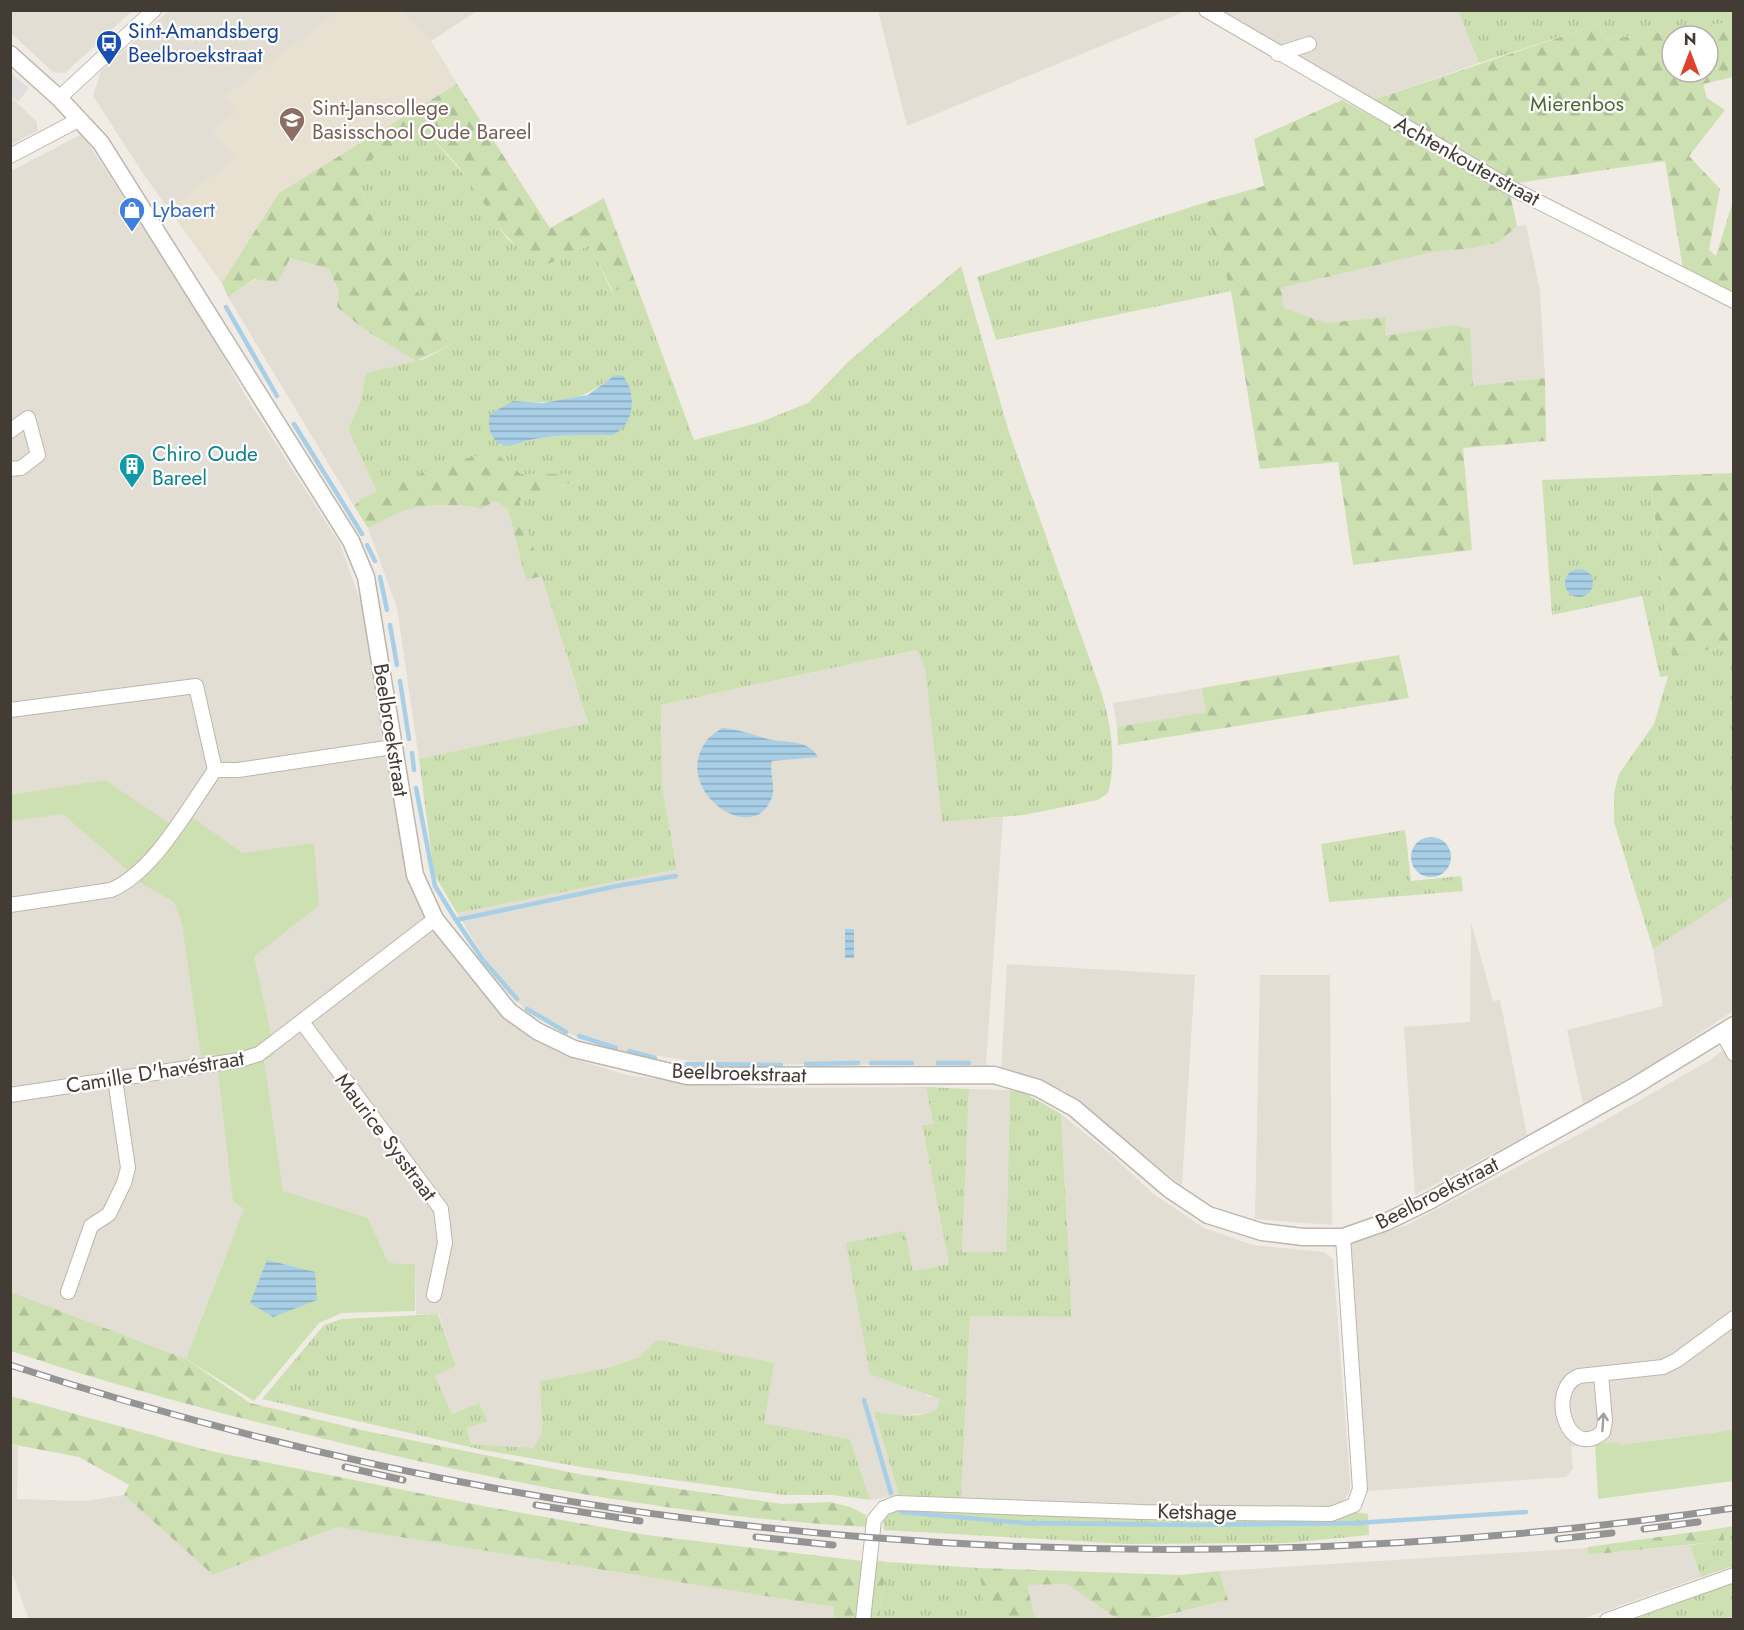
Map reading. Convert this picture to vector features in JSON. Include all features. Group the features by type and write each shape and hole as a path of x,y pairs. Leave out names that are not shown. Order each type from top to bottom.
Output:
{"street":[{"path":"59,98 154,10"},
{"name":"Achtenkouterstraat","path":"1206,10 1513,189 1734,301"},
{"path":"1278,54 1309,44"},
{"name":"Beelbroekstraat","path":"10,54 59,98 101,143 351,541 366,577 415,875 435,919 508,1011 537,1031 574,1049 687,1076 994,1075 1038,1088 1074,1107 1169,1189 1208,1215 1262,1232 1303,1237 1343,1237 1386,1222 1431,1200 1728,1030"},
{"path":"10,156 80,119"},
{"path":"10,431 27,418 38,455 21,468 10,469"},
{"path":"10,710 196,686 214,770 156,853 124,884 111,890 10,905"},
{"path":"214,770 238,770 393,747"},
{"name":"Camille D'havéstraat","path":"10,1095 240,1060 259,1054 435,919"},
{"name":"Maurice Sysstraat","path":"302,1022 441,1209 445,1243 434,1295"},
{"path":"1728,1030 1734,1054"},
{"path":"68,1292 91,1226 109,1214 124,1183 128,1168 115,1080"},
{"name":"Ketshage","path":"863,1620 874,1520 884,1508 897,1503 1141,1512 1331,1514 1354,1505 1360,1489 1343,1237"},
{"path":"1601,1374 1605,1421 1603,1432 1590,1440 1577,1438 1569,1433 1566,1424 1564,1387 1570,1380 1579,1376 1663,1366 1677,1360 1734,1318"},
{"path":"1608,1620 1734,1575"}],"shaded area":[{"path":"11,10 132,11 65,73 53,72 11,33"},
{"path":"878,10 1186,11 907,126"},
{"path":"168,11 477,11 431,41 457,84 279,193 222,283 146,178 93,96 101,71"},
{"name":"Sint-Janscollege Basisschool Oude Bareel","path":"338,11 403,11 431,41 457,84 279,193 222,283 168,208 235,159 212,130 236,112 224,96"},
{"path":"1223,11 1458,11 1479,63 1370,101"},
{"path":"10,72 29,88 18,102 11,96"},
{"path":"10,96 37,122 37,131 11,145"},
{"path":"82,134 198,311 245,395 340,544 363,608 410,883 422,913 502,1017 532,1039 577,1060 631,1076 756,1088 926,1087 933,1124 922,1125 949,1264 913,1271 926,1396 941,1398 937,1409 929,1413 901,1416 874,1411 899,1495 870,1500 850,1439 764,1423 658,1340 639,1357 611,1367 540,1381 542,1433 533,1449 471,1444 467,1427 488,1421 479,1403 452,1414 435,1376 456,1366 439,1314 416,1314 415,1264 388,1263 248,1200 186,1359 11,1292 11,171"},
{"path":"1526,225 1540,290 1545,378 1473,386 1453,325 1385,337 1386,317 1326,323 1284,308 1281,288 1432,252 1474,248 1499,242 1517,226"},
{"path":"290,258 329,269 339,292 337,307 365,330 416,361 366,373 360,403 348,429 377,492 362,498 354,506 228,297"},
{"path":"495,501 508,509 526,579 542,576 588,724 419,759 397,608 368,528 411,507 429,503 467,504 481,509"},
{"path":"918,650 925,668 942,822 1003,817 986,1065 713,1064 611,1049 563,1031 525,1009 503,988 457,913 677,868 662,786 661,705"},
{"path":"1202,688 1206,712 1117,727 1113,703"},
{"path":"1733,896 1733,1011 1655,1063 1583,1104 1567,1030 1663,1006 1653,949"},
{"path":"1471,922 1493,1001 1500,1000 1527,1135 1415,1195 1404,1027 1470,1022"},
{"path":"1007,964 1195,975 1182,1186 1064,1090 1001,1071"},
{"path":"1260,975 1330,975 1332,1225 1255,1219"},
{"path":"1733,1042 1733,1430 1619,1445 1619,1442 1571,1447 1573,1469 1566,1477 1368,1491 1348,1245 1407,1225 1602,1122 1710,1060"},
{"path":"969,1089 1010,1090 1006,1252 962,1252"},
{"path":"1061,1114 1114,1157 1152,1193 1204,1228 1253,1245 1324,1252 1333,1259 1350,1480 1350,1491 1345,1499 1335,1505 1317,1508 1267,1509 961,1498 970,1316 1072,1317"},
{"path":"11,1444 18,1446 17,1499 84,1501 124,1495 213,1575 337,1527 834,1607 833,1620 29,1620 11,1570"},
{"path":"1690,1545 1701,1577 1582,1619 1151,1620 1228,1600 1219,1571 1587,1548 1588,1555"},
{"path":"1067,1584 1117,1619 1035,1619 1026,1585"}],"green space":[{"path":"1733,10 1734,22 1660,24 1660,32 1604,40 1599,24 1479,63 1458,11"},
{"name":"Mierenbos","path":"1733,22 1733,77 1720,80 1719,24"},
{"name":"Mierenbos","path":"1599,24 1604,40 1660,32 1660,84 1703,84 1707,98 1725,110 1689,156 1720,189 1709,250 1716,256 1733,201 1733,294 1683,269 1665,161 1518,183 1370,101"},
{"path":"457,84 550,228 604,198 635,281 613,292 590,245 546,265 520,249 502,230 460,168 425,130 373,158 358,182 371,216 451,345 416,361 365,330 337,307 339,292 329,269 290,258 278,282 255,279 228,297 222,283 279,193"},
{"path":"1342,100 1509,190 1517,226 1499,242 1474,248 1432,252 1281,288 1284,308 1326,323 1386,317 1385,336 1453,325 1470,329 1473,386 1545,378 1546,441 1463,448 1472,550 1353,565 1338,462 1260,469 1231,291 1203,203 1264,186 1254,139"},
{"path":"425,130 469,180 507,239 546,265 590,245 612,292 635,281 694,440 761,422 808,403 849,361 961,266 1009,432 1102,694 1112,744 1112,769 1108,793 1098,800 1024,815 942,822 925,668 917,650 661,705 662,786 677,869 457,913 434,874 419,759 588,723 518,501 583,479 521,474 497,454 377,492 348,429 360,403 366,373 424,359 451,345 371,216 358,182 373,158","holes":["612,377 574,435 544,437 512,445 513,401 566,400 587,393"]},
{"path":"1203,203 1231,291 996,340 977,277"},
{"path":"497,454 521,474 567,474 585,478 519,501 542,576 526,580 508,509 495,501 481,509 467,506 422,506 396,514 368,528 354,506 362,498 424,472 456,461"},
{"path":"1733,473 1733,645 1672,657 1650,476"},
{"path":"1650,476 1672,657 1733,645 1733,896 1653,949 1614,822 1614,793 1619,774 1654,724 1668,676 1660,677 1642,596 1552,615 1542,480"},
{"path":"1399,655 1409,698 1118,745 1117,727 1206,712 1202,688"},
{"path":"105,780 181,831 191,816 242,853 314,843 319,906 254,956 275,1054 264,1061 283,1191 368,1218 388,1263 415,1264 415,1311 342,1313 319,1323 254,1401 186,1359 244,1209 233,1201 216,1054 201,1056 182,924 174,902 144,885 63,814 11,821 11,795"},
{"path":"1405,830 1411,881 1461,876 1463,891 1329,902 1321,844"},
{"path":"926,1087 969,1089 962,1252 1006,1252 1010,1090 1026,1094 1061,1114 1072,1317 970,1316 961,1498 899,1495 874,1411 906,1416 922,1415 937,1409 940,1399 870,1374 846,1243 905,1231 913,1271 949,1264 922,1125 933,1124"},
{"path":"11,1292 186,1359 250,1403 361,1430 584,1475 782,1504 830,1502 850,1507 866,1515 866,1527 729,1515 526,1484 392,1455 167,1398 11,1351"},
{"path":"438,1314 456,1366 435,1376 452,1414 479,1403 488,1421 467,1428 471,1444 533,1448 542,1433 540,1381 611,1367 639,1357 657,1340 774,1363 764,1423 850,1439 870,1500 832,1495 783,1495 587,1468 483,1450 262,1399 324,1325 342,1319"},
{"path":"10,1396 210,1451 483,1506 647,1535 862,1561 857,1619 833,1619 834,1607 337,1527 213,1575 124,1495 129,1485 79,1457 11,1444"},
{"path":"1733,1430 1733,1481 1598,1499 1595,1444 1619,1442 1620,1445"},
{"path":"893,1509 1145,1519 1334,1519 1354,1512 1368,1514 1369,1535 1286,1543 1127,1544 884,1530 883,1519"},
{"path":"1733,1526 1733,1566 1701,1577 1690,1545 1724,1541 1723,1528"},
{"path":"1723,1528 1724,1541 1588,1555 1587,1547"},
{"path":"875,1560 887,1562 879,1619 869,1620"},
{"path":"887,1562 979,1568 986,1619 879,1620"},
{"path":"979,1568 1181,1575 1219,1571 1228,1600 1151,1619 1117,1619 1067,1584 1027,1585 1035,1619 986,1619"},
{"path":"1733,1583 1733,1619 1634,1619"}],"water":[{"path":"615,375 623,376 632,400 630,416 626,424 613,435 550,437 513,445 503,445 492,436 489,428 490,414 513,401 543,403 588,395"},
{"path":"1579,569 1589,573 1593,583 1589,593 1579,597 1569,593 1565,583 1569,573"},
{"path":"722,728 802,744 818,757 772,761 773,793 763,812 749,817 734,815 719,807 707,794 699,779 698,761 705,743"},
{"path":"1431,837 1445,843 1451,857 1445,871 1431,877 1417,871 1411,857 1417,843"},
{"path":"845,929 854,929 854,958 845,958"},
{"path":"267,1260 315,1272 317,1300 273,1317 250,1303"}],"waterway":[{"path":"226,307 277,396"},
{"path":"294,424 362,534"},
{"path":"367,545 375,561"},
{"path":"380,577 387,610"},
{"path":"390,625 397,665"},
{"path":"400,681 409,739"},
{"path":"412,753 414,770"},
{"path":"416,788 435,886 456,920 676,876"},
{"path":"456,920 483,960 517,999"},
{"path":"527,1009 566,1032"},
{"path":"579,1036 616,1048"},
{"path":"629,1051 655,1058"},
{"path":"806,1064 858,1063"},
{"path":"871,1063 912,1063"},
{"path":"938,1063 969,1063"},
{"path":"687,1064 781,1065"},
{"path":"864,1400 891,1493"},
{"path":"901,1512 1024,1523 1200,1525 1356,1523 1526,1512"}],"railway":[{"path":"10,1365 220,1427 433,1476 648,1513 864,1537 1081,1548 1298,1547 1516,1534 1734,1508"},
{"path":"345,1467 403,1480"},
{"path":"536,1505 640,1521"},
{"path":"1644,1529 1698,1522"},
{"path":"1558,1539 1612,1533"},
{"path":"756,1537 833,1545"}],"place":[{"name":"Sint-Amandsberg Beelbroekstraat","path":"109,66"},
{"name":"Sint-Janscollege Basisschool Oude Bareel","path":"292,143"},
{"name":"Lybaert","path":"132,233"},
{"name":"Chiro Oude Bareel","path":"132,489"}]}
